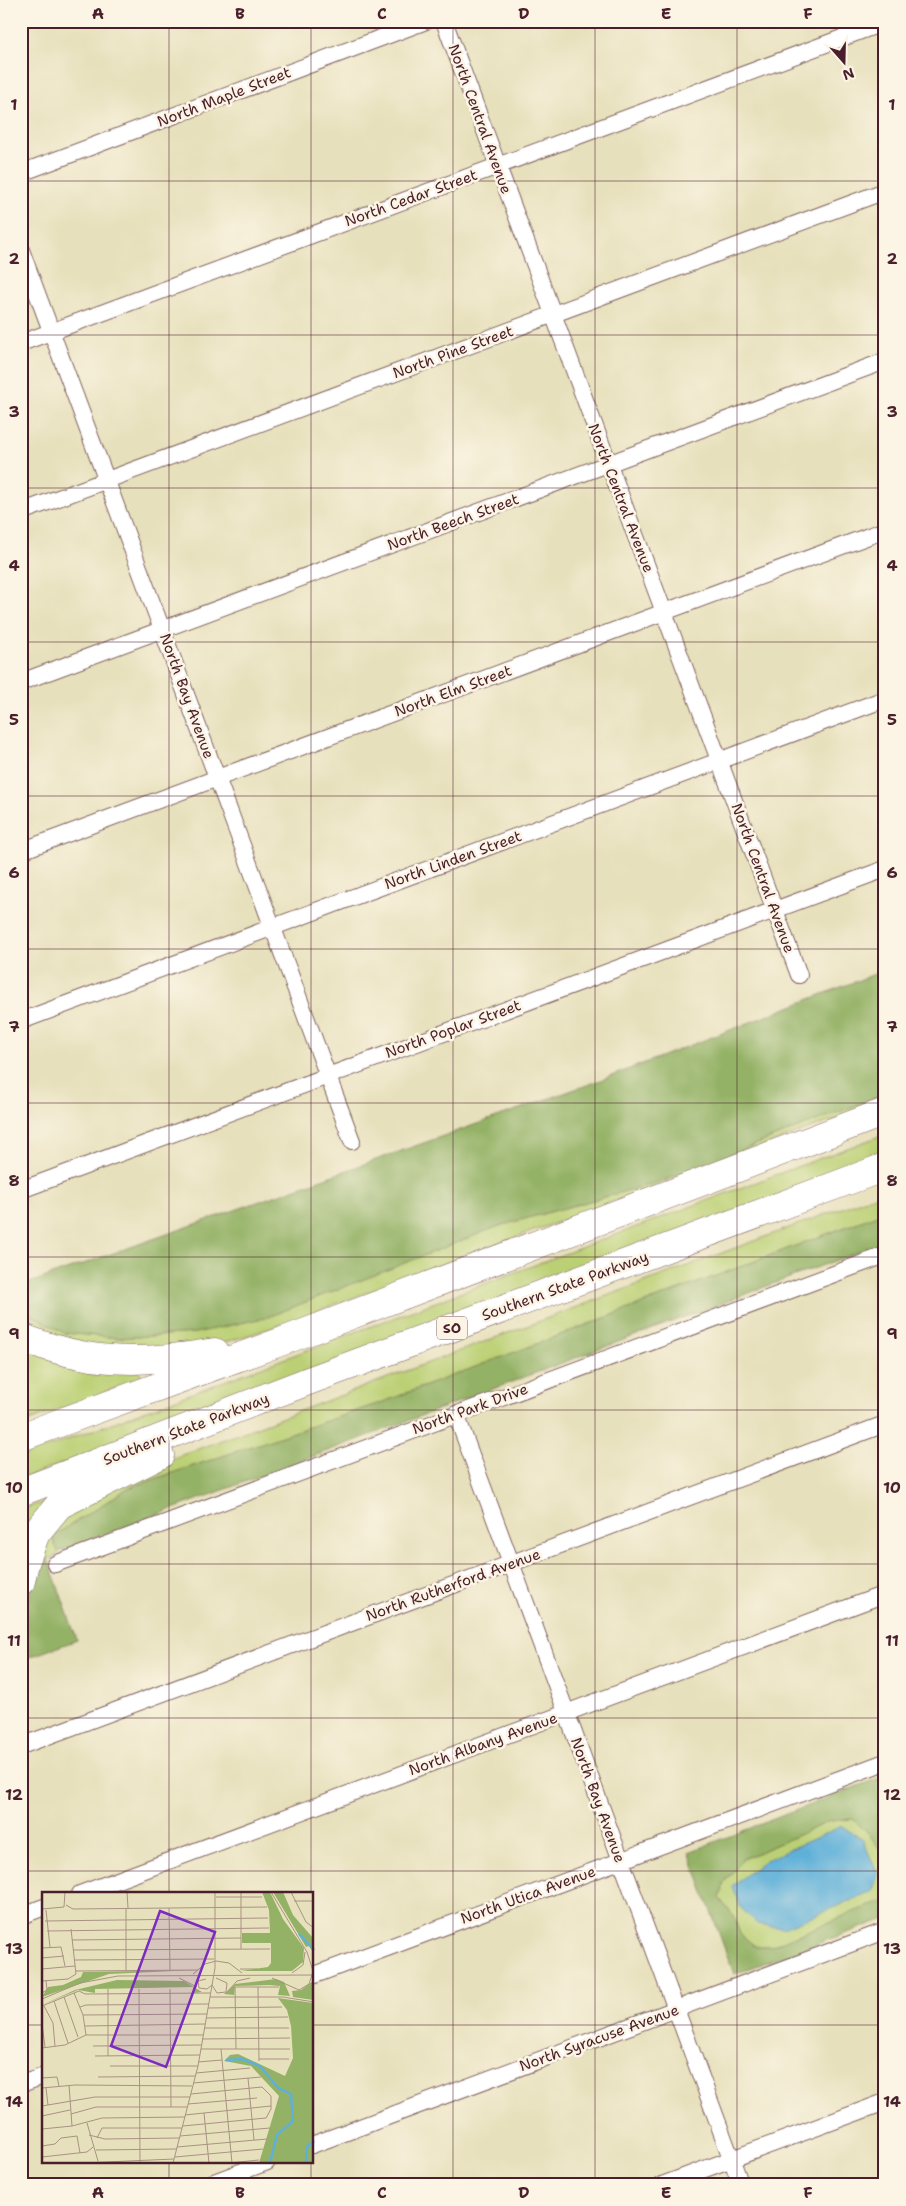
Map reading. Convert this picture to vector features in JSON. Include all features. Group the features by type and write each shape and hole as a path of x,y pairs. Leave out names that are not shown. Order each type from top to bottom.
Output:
{"highway":[{"path":"21,1436 283,1341 885,1112"},
{"name":"Southern State Parkway","path":"21,1492 311,1380 885,1167"},
{"path":"21,1337 86,1357 129,1362 180,1358 283,1341"},
{"path":"21,1581 25,1563 36,1534 59,1505 311,1380"}],"street":[{"name":"North Maple Street","path":"21,173 426,21"},
{"name":"North Central Avenue","path":"444,21 799,975"},
{"name":"North Cedar Street","path":"21,343 885,22"},
{"name":"North Pine Street","path":"21,512 885,191"},
{"name":"North Bay Avenue","path":"21,250 352,1141"},
{"name":"North Beech Street","path":"21,682 885,361"},
{"name":"North Elm Street","path":"21,852 885,530"},
{"name":"North Linden Street","path":"21,1021 885,699"},
{"name":"North Poplar Street","path":"21,1190 885,869"},
{"name":"North Park Drive","path":"55,1564 885,1255"},
{"name":"North Bay Avenue","path":"456,1414 741,2185"},
{"name":"North Rutherford Avenue","path":"21,1746 885,1424"},
{"name":"North Albany Avenue","path":"85,1892 885,1594"},
{"name":"North Utica Avenue","path":"314,1975 885,1762"},
{"path":"21,1916 42,1908"},
{"name":"North Syracuse Avenue","path":"314,2144 885,1931"},
{"path":"21,2084 42,2077"},
{"path":"662,2185 885,2102"},
{"path":"206,2185 262,2164"}],"green space":[{"path":"885,970 885,1094 662,1181 499,1226 268,1317 196,1333 119,1338 64,1333 21,1309 21,1286 601,1080"},
{"path":"885,1094 885,1101 271,1328 198,1351 127,1357 21,1332 21,1309 64,1333 119,1338 196,1333 499,1226 662,1181"},
{"path":"885,1134 885,1159 21,1479 21,1457"},
{"path":"885,1192 885,1212 383,1402 128,1488 52,1537 59,1554 29,1570 47,1528 115,1480"},
{"path":"885,1212 885,1242 58,1552 52,1537 128,1488 383,1402"},
{"path":"21,1342 138,1370 142,1376 21,1424"},
{"path":"53,1498 21,1550 21,1510"},
{"path":"48,1559 77,1640 21,1660 21,1613 29,1570"},
{"path":"879,1778 885,1794 885,1856 872,1838 853,1819 830,1821 743,1859 724,1883 719,1898 735,1918 740,1934 755,1946 771,1946 866,1907 885,1902 885,1919 734,1974 689,1852"},
{"path":"853,1819 872,1838 885,1856 884,1902 866,1907 771,1946 755,1946 739,1934 735,1918 719,1898 724,1883 743,1859 830,1821"}],"water":[{"path":"842,1826 863,1840 878,1875 872,1892 783,1928 757,1924 740,1907 732,1886 764,1861"}]}
